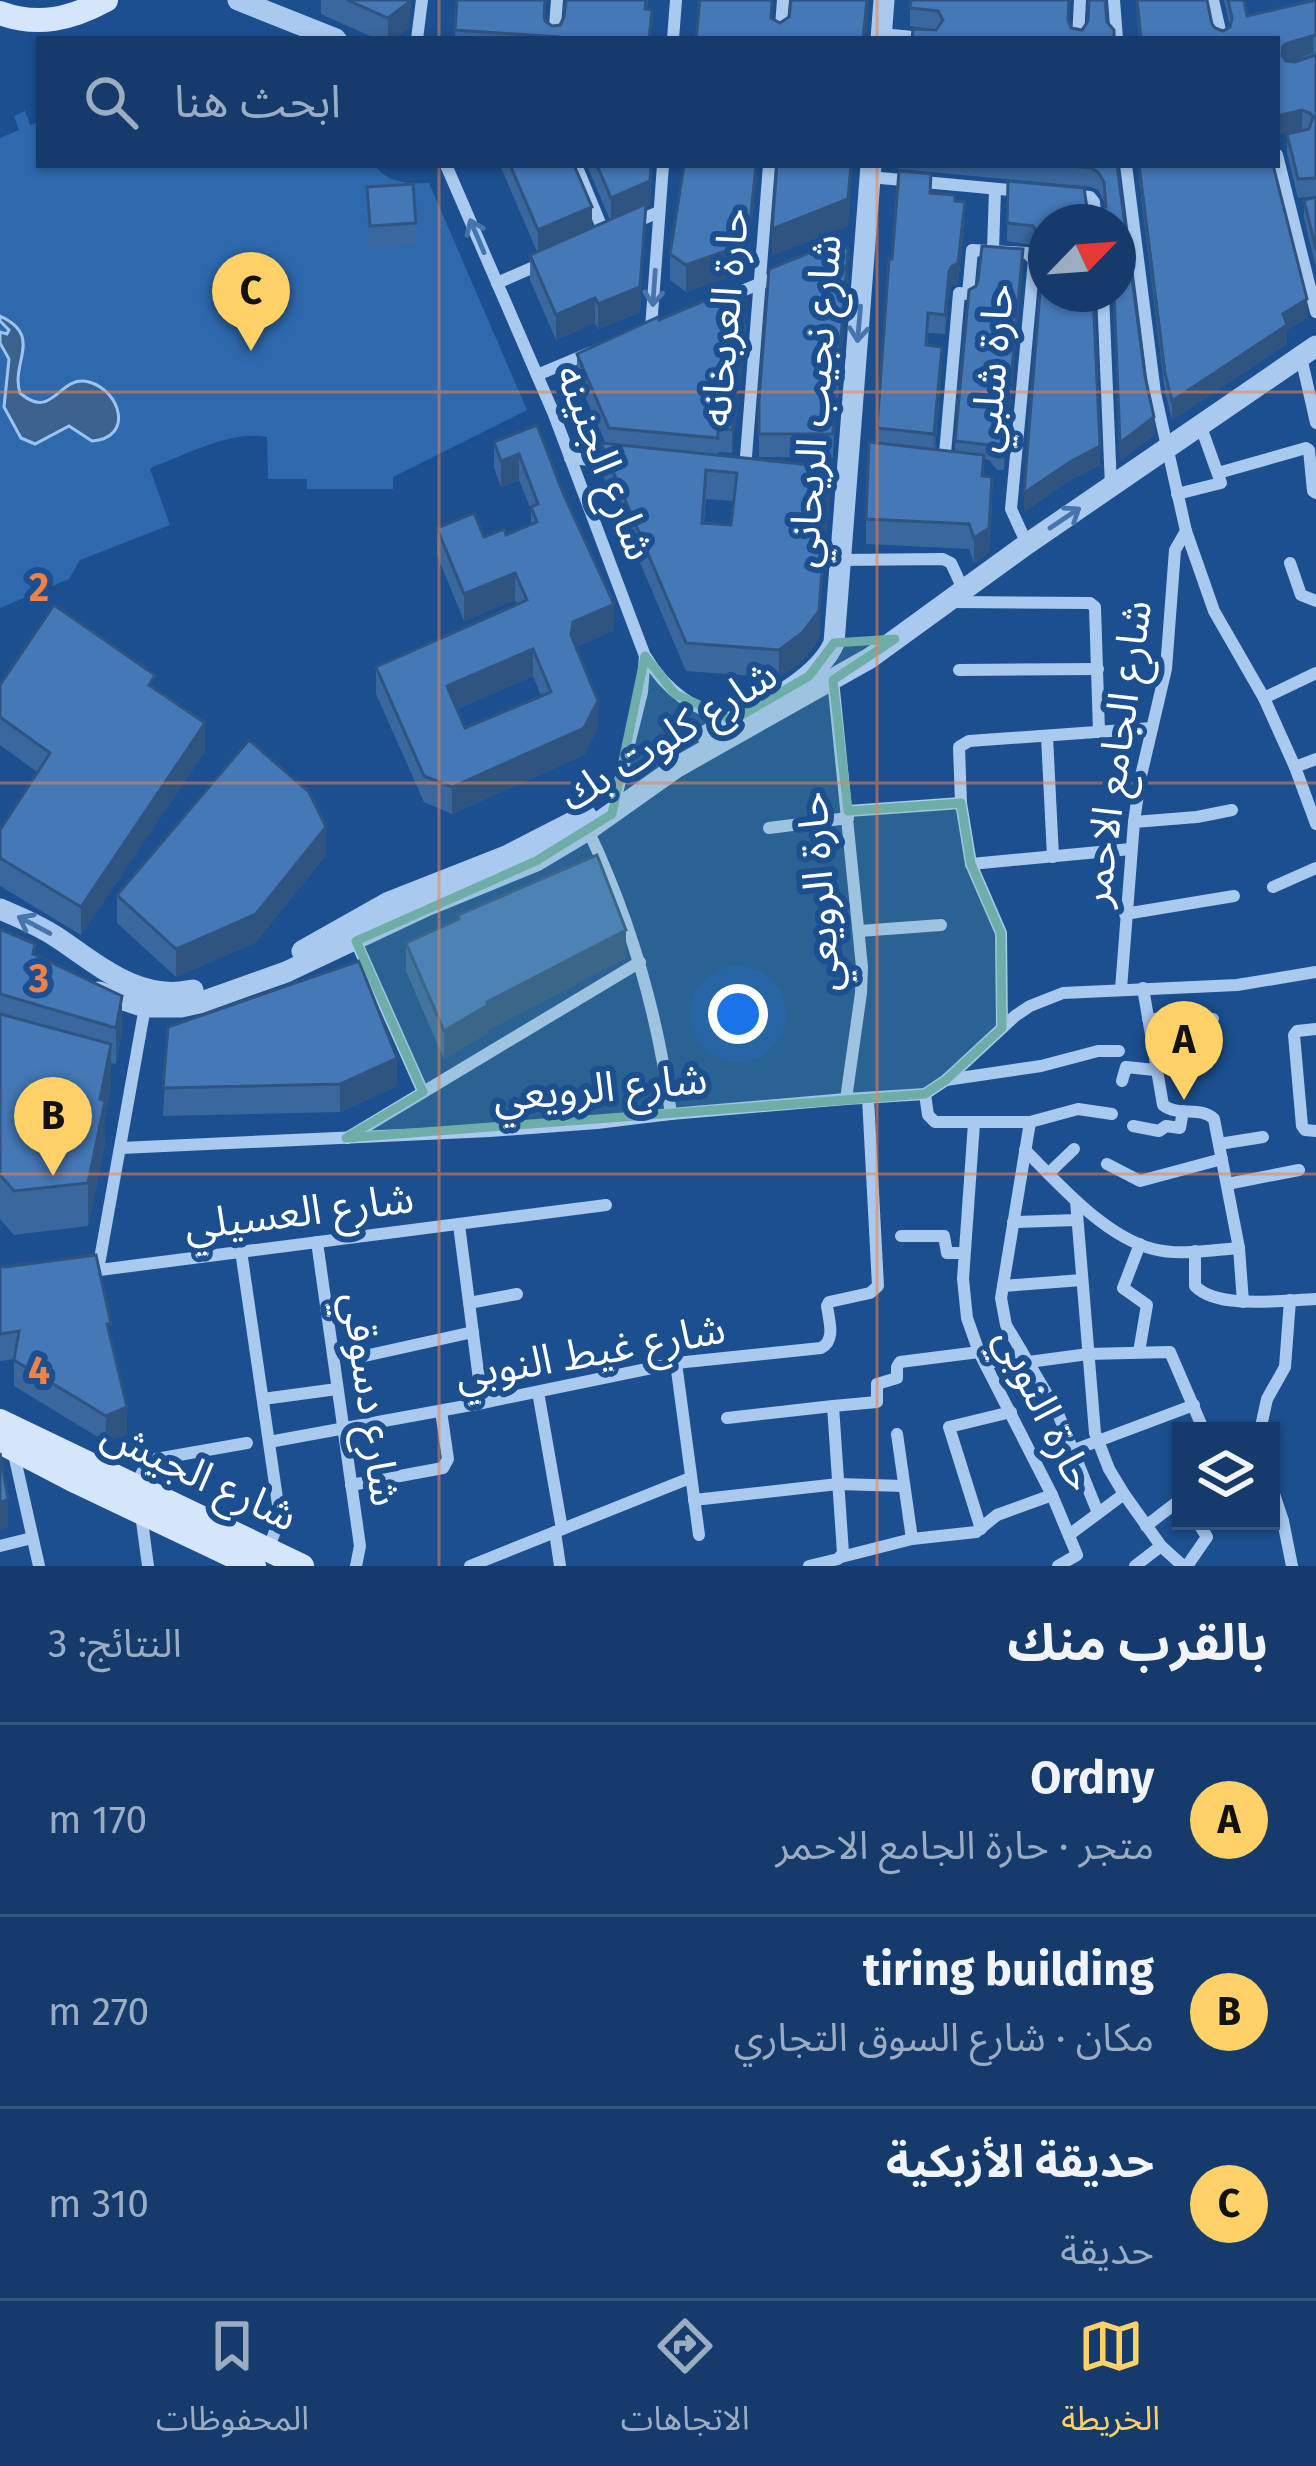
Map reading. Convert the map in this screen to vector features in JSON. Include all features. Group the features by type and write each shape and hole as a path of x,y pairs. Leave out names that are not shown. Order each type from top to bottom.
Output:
{"main road":[{"path":"0,13 26,20 58,20 106,0"},
{"name":"شارع الجيش","path":"0,1420 135,1487 254,1561"},
{"name":"شارع الجيش","path":"7,1445 141,1513 254,1561 302,1566"}],"street":[{"path":"238,0 329,36"},
{"path":"417,36 422,0"},
{"path":"554,36 557,0"},
{"path":"673,36 676,0"},
{"path":"780,36 783,0"},
{"path":"882,36 884,0"},
{"path":"1078,36 1080,0"},
{"path":"1114,0 1117,36"},
{"path":"1213,0 1221,36"},
{"path":"1280,164 1296,209 1316,311"},
{"name":"شارع الجنينه","path":"447,168 537,375 645,656 621,799"},
{"path":"577,168 605,235"},
{"path":"651,328 663,168"},
{"name":"حارة العربخانه","path":"744,475 770,168"},
{"path":"1125,204 1126,168 1144,168"},
{"path":"871,171 1040,193"},
{"name":"شارع نجيب الريحاني","path":"833,643 840,560 836,483 858,455 855,244 871,171"},
{"path":"993,250 995,189"},
{"path":"1062,194 1090,197 1094,204"},
{"path":"586,244 659,212"},
{"name":"حارة شلبي","path":"944,465 958,293 968,293 972,250 1027,253 1034,260 1011,509 1027,544"},
{"path":"497,283 548,261"},
{"path":"716,301 802,266"},
{"path":"1136,286 1186,531 1214,610 1264,698 1316,824"},
{"path":"1104,312 1111,487"},
{"path":"632,336 673,319"},
{"path":"537,375 613,344"},
{"path":"1309,352 1316,424"},
{"name":"شارع كلوت بك","path":"87,988 145,1007 199,1003 286,972 421,887 535,843 621,799 833,680 1309,352"},
{"path":"1177,494 1221,483 1201,427"},
{"path":"1218,473 1306,448 1314,490"},
{"path":"570,458 635,464"},
{"path":"925,463 965,468"},
{"path":"722,472 764,476"},
{"name":"شارع الجامع الاحمر","path":"1121,989 1134,822 1166,669 1175,550 1186,531"},
{"path":"840,560 943,559 951,563 954,596 1090,603 1097,612 1099,732"},
{"path":"1290,563 1301,595 1316,601"},
{"path":"833,643 858,646 895,639"},
{"name":"شارع كلوت بك","path":"0,909 39,927 132,986 185,992 256,972 536,861 588,830 663,759 809,676 824,662 833,643"},
{"path":"645,656 675,694 702,711 733,720"},
{"path":"959,670 1098,669"},
{"path":"1264,698 1316,673"},
{"name":"حارة الرويعي","path":"833,680 862,993 846,1099"},
{"path":"1002,1028 1001,933 971,864 961,803 959,747 963,742 1152,728"},
{"path":"1047,736 1053,856"},
{"path":"1295,767 1316,758"},
{"path":"769,828 848,814 961,803"},
{"path":"1134,822 1232,810"},
{"path":"588,830 640,962 659,1037 671,1114"},
{"path":"971,864 1131,849"},
{"path":"1274,887 1316,868"},
{"path":"1125,914 1234,896"},
{"path":"859,931 941,926"},
{"path":"352,933 423,1092"},
{"path":"346,1138 640,962"},
{"name":"شارع الرويعي","path":"121,1148 597,1123 925,1094 1015,1016 1046,998 1063,993 1257,983 1316,972"},
{"path":"1143,988 1162,1106 1212,1115 1239,1248 1243,1302"},
{"path":"98,1270 145,1007"},
{"path":"1148,1018 1213,1019"},
{"path":"1316,1029 1294,1035 1302,1126 1316,1131"},
{"path":"946,1080 1119,1051"},
{"path":"1122,1081 1126,1067 1155,1070"},
{"path":"925,1094 931,1120 1030,1122 1084,1109 1112,1114"},
{"name":"شارع غيط النوبي","path":"269,1442 676,1363 827,1345 830,1302 870,1293 878,1286 868,1098"},
{"path":"1133,1126 1159,1131 1166,1126 1180,1128 1183,1111"},
{"path":"1030,1122 1002,1312 1057,1411 1098,1513"},
{"name":"حارة النوبي","path":"974,1123 964,1299 982,1358 1052,1495 1077,1556 1058,1566"},
{"path":"1220,1144 1262,1137"},
{"path":"1048,1173 1074,1149"},
{"path":"1025,1150 1076,1201 1140,1244 1168,1251 1239,1248"},
{"path":"1107,1164 1140,1181 1222,1159"},
{"path":"1227,1184 1299,1170"},
{"path":"1076,1201 1098,1442 1124,1494 1160,1546 1185,1566 1207,1537 1203,1530"},
{"name":"شارع العسيلي","path":"78,1272 606,1205"},
{"path":"1013,1222 1077,1220"},
{"path":"460,1225 482,1403"},
{"path":"901,1237 944,1236 947,1253 964,1253"},
{"name":"شارع دسوقي","path":"316,1242 360,1546 356,1566"},
{"path":"1139,1352 1147,1305 1124,1288 1140,1244"},
{"path":"241,1251 278,1504 278,1523 254,1561"},
{"path":"1195,1251 1196,1290 1243,1302 1316,1299"},
{"path":"1004,1286 1082,1280"},
{"path":"470,1303 517,1294"},
{"path":"1262,1422 1267,1399 1285,1367 1290,1300"},
{"path":"360,1357 473,1332"},
{"path":"727,1418 877,1402 878,1384 897,1378 900,1363 1170,1352 1200,1422"},
{"path":"676,1363 699,1534"},
{"path":"262,1399 337,1389"},
{"path":"538,1392 560,1566"},
{"path":"1074,1450 1193,1405"},
{"path":"833,1406 841,1557"},
{"path":"351,1485 443,1468 448,1460 441,1411"},
{"path":"981,1529 950,1425 1011,1412"},
{"path":"897,1434 912,1539"},
{"path":"135,1487 156,1460 247,1443"},
{"path":"7,1445 39,1566"},
{"path":"470,1566 690,1478"},
{"path":"694,1501 838,1484 904,1486"},
{"path":"1069,1535 1124,1494"},
{"path":"809,1566 912,1539 970,1533 997,1515 1052,1495"},
{"path":"1146,1526 1172,1506"},
{"path":"141,1513 148,1566"},
{"path":"1280,1529 1292,1566"},
{"path":"0,1546 32,1538"},
{"path":"1135,1566 1160,1546"}],"highlighted area":[{"path":"895,639 833,680 848,811 961,803 971,864 1001,933 1002,1028 946,1080 925,1094 346,1138 423,1092 356,941 536,861 612,814 645,656 675,694 733,720 809,676 834,643"}],"shaded area":[{"path":"25,111 30,125 36,123 36,168 378,168 392,179 429,183 527,410 393,477 393,489 307,489 307,479 268,479 267,437 239,437 196,450 150,469 170,525 80,560 69,579 0,608 0,138 19,130 14,116"},
{"path":"0,316 13,324 23,341 20,393 41,402 70,384 89,382 115,404 118,423 114,432 92,441 69,426 35,444 21,438 4,407 9,359 0,332 9,330"}],"building":[{"path":"347,0 408,0 408,3 388,18"},
{"path":"457,0 545,0 545,21 552,26 560,25 566,0 646,0 645,9 652,10 649,36 455,30"},
{"path":"700,0 772,0 771,18 780,23 789,17 791,0 867,0 863,36 696,36"},
{"path":"911,0 1069,0 1071,28 1082,30 1088,21 1089,0 1105,0 1114,36 912,36 913,29 936,30 943,20 938,11 910,8"},
{"path":"1137,0 1207,0 1212,24 1223,31 1232,18 1228,0 1244,0 1247,16 1316,0 1316,35 1288,43 1282,55 1295,62 1316,55 1316,178 1298,179 1287,134 1309,129 1313,117 1302,110 1280,115 1280,36 1141,36"},
{"path":"511,168 575,168 592,207 538,230"},
{"path":"598,168 651,168 650,181 611,198"},
{"path":"684,168 756,168 748,243 686,265 670,254"},
{"path":"777,168 851,168 848,199 772,229"},
{"path":"1091,168 1117,168 1122,204 1106,204 1104,182"},
{"path":"1139,168 1274,168 1307,299 1283,314 1287,325 1172,401"},
{"path":"899,171 931,174 930,193 955,195 955,201 965,202 958,263 949,272 945,315 928,313 926,345 942,347 934,434 877,428"},
{"path":"1008,181 1084,188 1086,204 1028,204 1028,225 1007,223"},
{"path":"413,184 416,223 370,226 367,187"},
{"path":"1316,197 1316,250 1304,200"},
{"path":"646,204 640,287 598,304 595,298 556,315 530,255"},
{"path":"839,241 848,249 833,434 759,434 769,269"},
{"path":"982,246 1023,249 1004,455 997,455 989,445 955,441 969,290 978,281"},
{"path":"725,292 746,300 732,430 718,428 718,438 609,428 577,354"},
{"path":"1136,308 1154,417 1120,443 1115,312 1136,312"},
{"path":"1038,312 1094,312 1100,446 1024,493"},
{"path":"537,425 614,604 573,622 571,635 598,701 584,728 452,787 424,776 376,667 527,600 515,573 464,594 437,528 474,513 484,537 504,529 506,535 537,522 531,507 538,504 519,454 501,461 494,442","holes":["533,649 551,692 465,728 447,686"]},
{"path":"869,442 984,455 982,476 992,477 989,528 974,538 969,524 866,519"},
{"path":"601,443 830,467 819,611 802,633 779,650 686,643","holes":["706,470 737,473 731,525 702,523"]},
{"path":"54,605 155,675 149,685 205,723 81,907 0,858 0,830 50,753 0,717 0,685"},
{"path":"249,740 309,792 326,827 256,914 176,949 117,895"},
{"path":"597,855 626,930 487,1002 444,1031 406,943 459,919 458,915"},
{"path":"0,929 35,944 33,954 122,996 116,1028 0,994"},
{"path":"359,961 397,1058 340,1084 163,1088 168,1027"},
{"path":"0,1014 111,1044 88,1183 14,1191 0,1175"},
{"path":"96,1255 127,1407 106,1416 14,1360 19,1331 0,1334 0,1266"},
{"path":"0,1453 8,1499 0,1503"}],"place":[{"name":"حديقة الأزبكية","path":"251,351"},
{"name":"Ordny","path":"1184,1100"},
{"name":"tiring building","path":"53,1176"}]}
